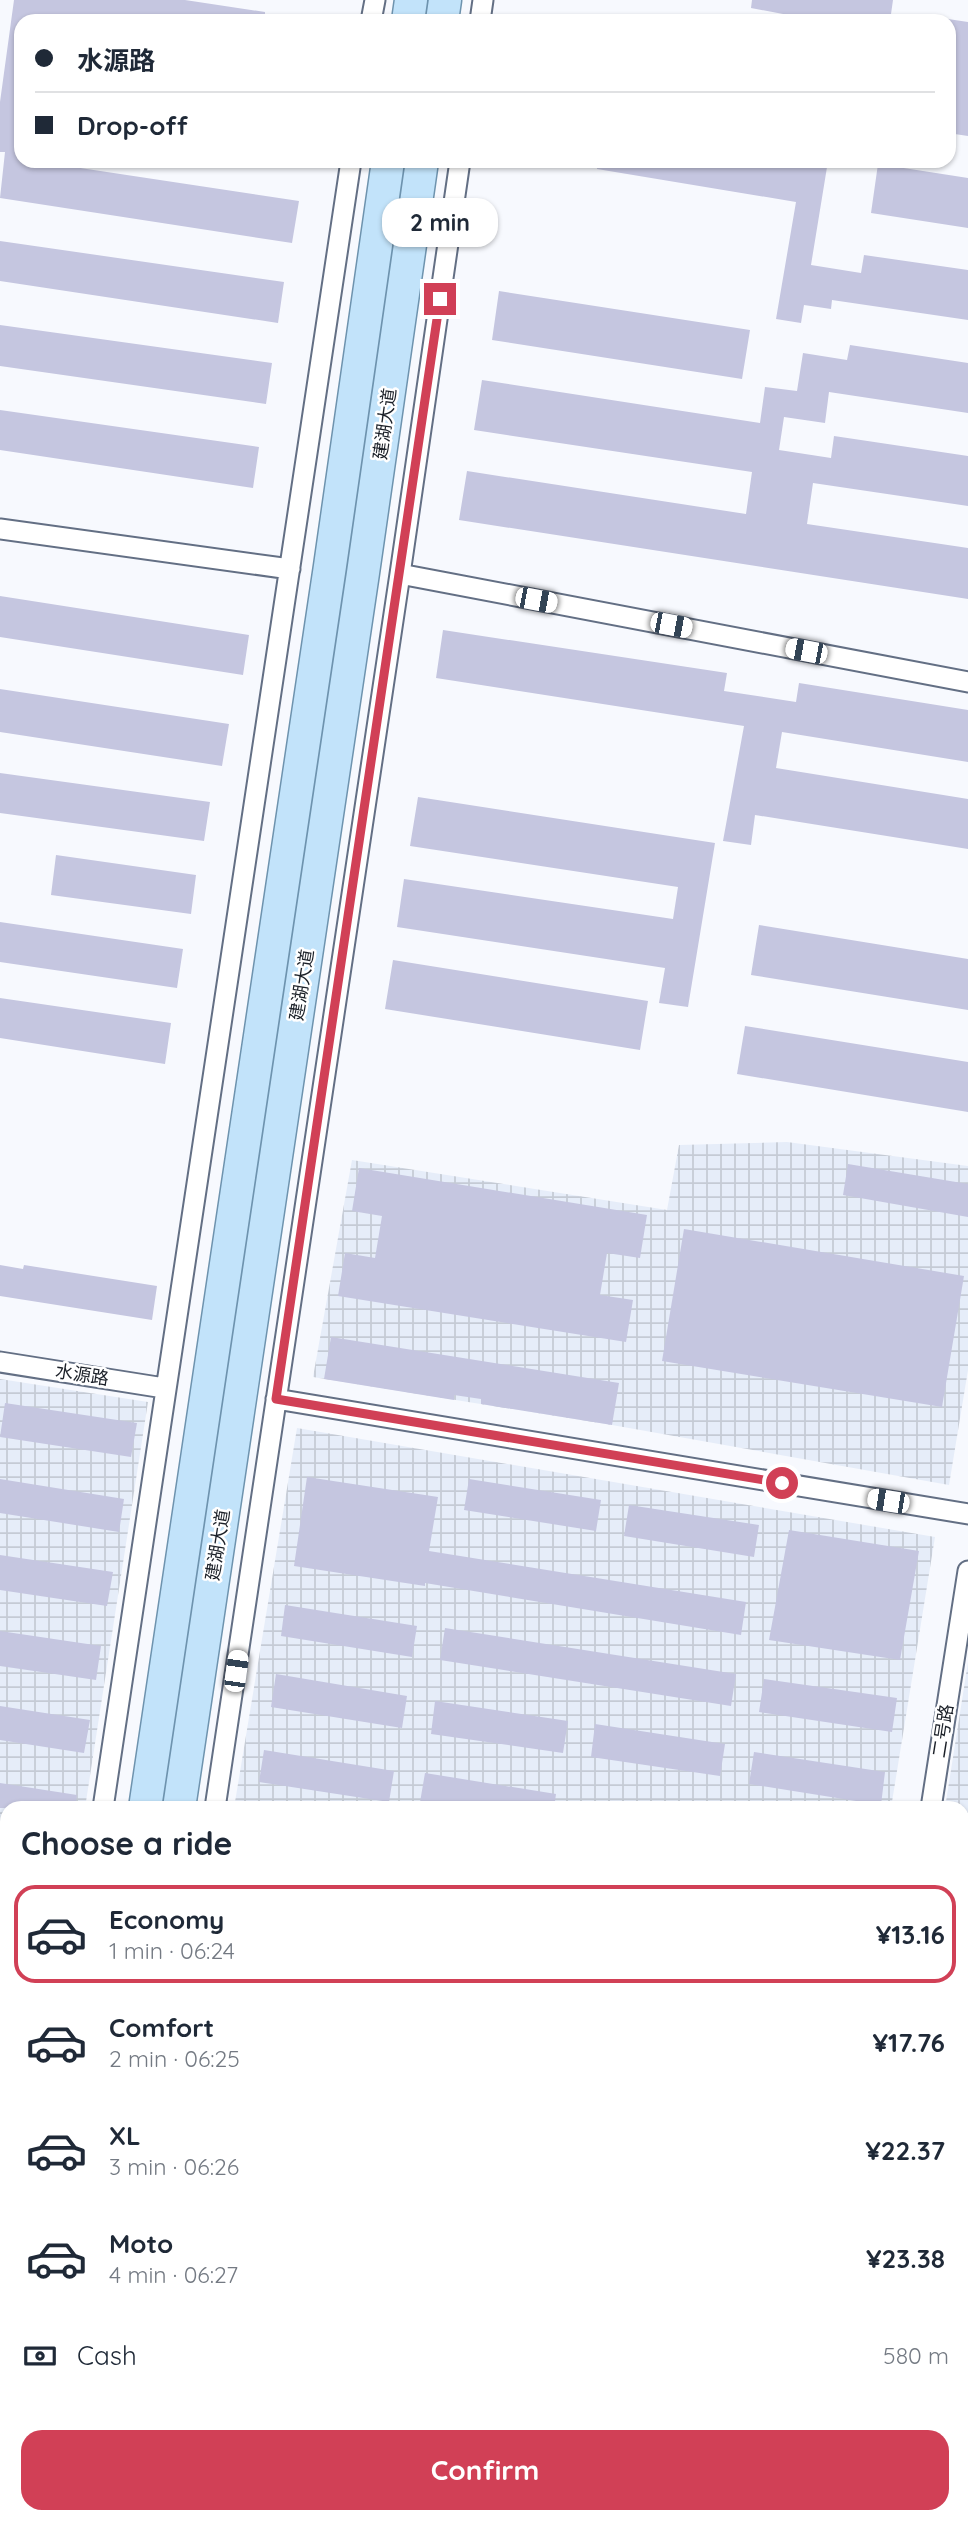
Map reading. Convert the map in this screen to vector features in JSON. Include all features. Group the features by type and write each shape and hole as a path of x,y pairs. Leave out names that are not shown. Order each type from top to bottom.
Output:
{"main road":[{"name":"建湖大道","path":"146,1801 387,168"},
{"name":"建湖大道","path":"179,1801 421,168"}],"street":[{"path":"104,1801 164,1388 350,168"},
{"path":"216,1801 459,168"},
{"path":"0,529 290,569"},
{"path":"400,573 968,682"},
{"name":"水源路","path":"0,1362 164,1388"},
{"path":"276,1399 968,1514"},
{"name":"二号路","path":"933,1801 968,1571"}],"shaded area":[{"path":"787,1142 968,1166 968,1370 949,1485 612,1425 313,1377 352,1160 667,1210 679,1145"},
{"path":"0,1379 148,1402 86,1801 0,1801"},
{"path":"297,1428 935,1537 892,1801 235,1801"},
{"path":"968,1662 968,1801 946,1801"}],"building":[{"path":"14,0 185,0 265,12 14,14 14,168 80,168 299,201 292,243 0,198 5,152 0,152 0,102"},
{"path":"752,0 893,0 891,14 783,14 751,8"},
{"path":"956,20 968,22 968,136 956,134"},
{"path":"827,168 811,265 861,273 864,255 968,270 968,320 832,300 831,309 804,305 801,323 776,319 796,202 597,169"},
{"path":"877,168 904,168 968,178 968,228 871,213"},
{"path":"0,241 284,282 278,323 0,281"},
{"path":"499,291 750,330 742,379 492,340"},
{"path":"0,325 272,363 266,404 0,366"},
{"path":"850,345 968,363 968,413 829,392 825,423 784,417 779,450 831,458 834,436 968,456 968,506 813,483 807,524 968,548 968,599 459,520 467,471 746,514 752,472 474,430 482,380 760,423 765,387 797,391 803,353 847,360"},
{"path":"0,410 259,447 253,488 0,450"},
{"path":"0,596 249,635 243,675 0,637"},
{"path":"443,630 727,673 724,691 796,702 799,683 968,710 968,762 782,732 776,768 968,799 968,849 755,815 751,845 723,841 744,726 436,678"},
{"path":"0,689 229,724 222,766 0,732"},
{"path":"0,773 210,802 204,841 0,813"},
{"path":"418,797 715,843 688,1007 659,1003 665,968 397,927 404,879 673,919 678,887 410,846"},
{"path":"56,855 196,875 191,914 51,895"},
{"path":"0,922 183,949 177,988 0,962"},
{"path":"759,925 968,959 968,1010 751,975"},
{"path":"393,960 648,1001 640,1050 385,1009"},
{"path":"0,998 171,1023 165,1064 0,1038"},
{"path":"745,1026 968,1062 968,1112 737,1074"},
{"path":"848,1164 968,1184 968,1217 843,1195"},
{"path":"359,1168 647,1215 640,1258 607,1253 600,1295 633,1300 626,1342 338,1296 345,1253 375,1258 382,1216 352,1211"},
{"path":"684,1229 964,1276 942,1407 662,1361"},
{"path":"0,1265 23,1269 24,1265 157,1286 152,1320 0,1296"},
{"path":"331,1337 619,1383 612,1425 481,1404 481,1399 454,1395 454,1400 324,1379"},
{"path":"5,1403 137,1423 131,1457 0,1437"},
{"path":"307,1477 438,1497 429,1551 746,1602 741,1635 425,1583 425,1586 294,1566"},
{"path":"0,1479 124,1499 119,1532 0,1513"},
{"path":"469,1479 601,1500 596,1531 464,1510"},
{"path":"629,1505 759,1525 754,1557 624,1536"},
{"path":"789,1530 919,1551 900,1660 769,1640"},
{"path":"0,1555 113,1572 107,1606 0,1590"},
{"path":"285,1605 417,1626 412,1657 281,1636"},
{"path":"445,1628 736,1674 731,1706 440,1660"},
{"path":"0,1631 101,1646 96,1680 0,1666"},
{"path":"276,1674 407,1696 402,1728 271,1707"},
{"path":"764,1679 897,1698 892,1732 759,1712"},
{"path":"435,1701 568,1721 563,1753 431,1734"},
{"path":"0,1706 90,1720 84,1753 0,1740"},
{"path":"595,1724 725,1744 720,1776 591,1757"},
{"path":"264,1750 394,1771 389,1801 259,1782"},
{"path":"754,1752 885,1772 881,1801 856,1801 749,1784"},
{"path":"425,1773 556,1794 555,1801 420,1801"},
{"path":"0,1783 77,1795 76,1801 0,1801"}],"route":[{"path":"440,299 276,1399 782,1483"}]}
